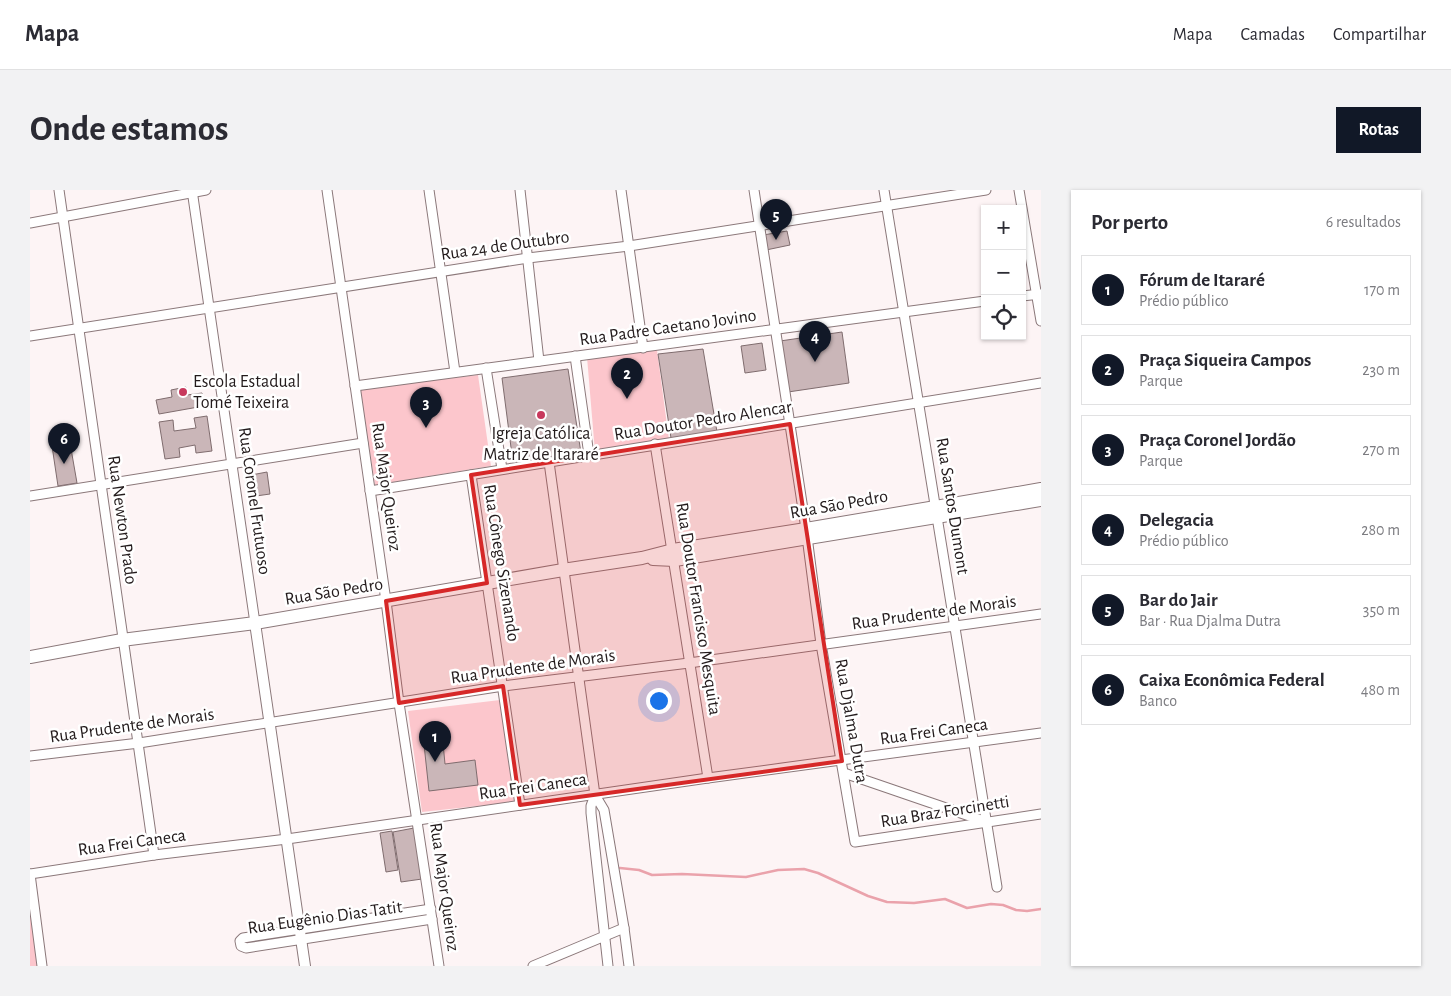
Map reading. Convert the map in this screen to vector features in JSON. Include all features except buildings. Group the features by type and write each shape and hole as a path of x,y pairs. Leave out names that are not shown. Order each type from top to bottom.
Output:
{"main road":[{"name":"Rua São Pedro","path":"30,657 122,640 255,623 563,570 807,534 936,512 1041,489"},
{"name":"Rua São Pedro","path":"936,512 1041,500"}],"street":[{"name":"Rua Newton Prado","path":"60,190 122,640 139,742 154,855"},
{"path":"30,223 192,191 206,190"},
{"name":"Rua Major Queiroz","path":"327,190 399,703 439,966"},
{"path":"429,190 456,372"},
{"path":"520,190 539,361"},
{"path":"621,190 643,348"},
{"name":"Rua Djalma Dutra","path":"754,190 807,534 821,644 854,842"},
{"name":"Rua Santos Dumont","path":"884,190 997,887"},
{"name":"Rua 24 de Outubro","path":"30,336 441,271 629,246 986,190"},
{"path":"1019,190 1039,294 1041,321"},
{"name":"Rua Coronel Frutuoso","path":"192,191 271,722 305,966"},
{"path":"1026,296 1039,294"},
{"name":"Rua Padre Caetano Jovino","path":"355,386 981,302"},
{"path":"575,356 589,455"},
{"path":"486,368 502,469"},
{"name":"Rua Doutor Pedro Alencar","path":"370,491 1041,383"},
{"path":"30,496 363,443"},
{"name":"Rua Doutor Francisco Mesquita","path":"655,444 708,778"},
{"path":"550,462 563,570 595,795 604,810 629,966"},
{"name":"Rua Cônego Sizenando","path":"471,475 520,805"},
{"name":"Rua Prudente de Morais","path":"30,756 139,742 503,686 954,628 1041,614"},
{"name":"Rua Frei Caneca","path":"30,874 708,778 1041,734"},
{"path":"844,774 987,822"},
{"path":"595,795 590,813 608,966"},
{"name":"Rua Braz Forcinetti","path":"854,842 1041,814"},
{"path":"30,874 42,966"},
{"name":"Rua Eugênio Dias Tatit","path":"430,909 301,934 246,948 241,946 240,941 243,938 301,934 432,919"},
{"path":"533,966 624,928"}],"highlighted area":[{"path":"790,424 842,761 520,805 503,686 399,703 386,601 487,583 471,475"}],"shaded area":[{"path":"657,350 669,440 595,452 587,357"},
{"path":"478,375 491,466 375,485 360,389"},
{"path":"500,700 514,802 422,812 408,711"},
{"path":"30,899 40,966 30,966"}],"waterway":[{"path":"620,868 639,870 652,875 682,874 746,877 778,870 804,869 887,902 914,903 945,899 967,908 991,904 1003,905 1016,910 1041,909"}],"place":[{"name":"Bar do Jair","path":"776,240"},
{"name":"Delegacia","path":"815,362"},
{"name":"Escola Estadual Tomé Teixeira","path":"183,392"},
{"name":"Praça Siqueira Campos","path":"627,399"},
{"name":"Igreja Católica Matriz de Itararé","path":"541,415"},
{"name":"Praça Coronel Jordão","path":"426,428"},
{"name":"Caixa Econômica Federal","path":"64,464"},
{"name":"Fórum de Itararé","path":"435,762"}]}
